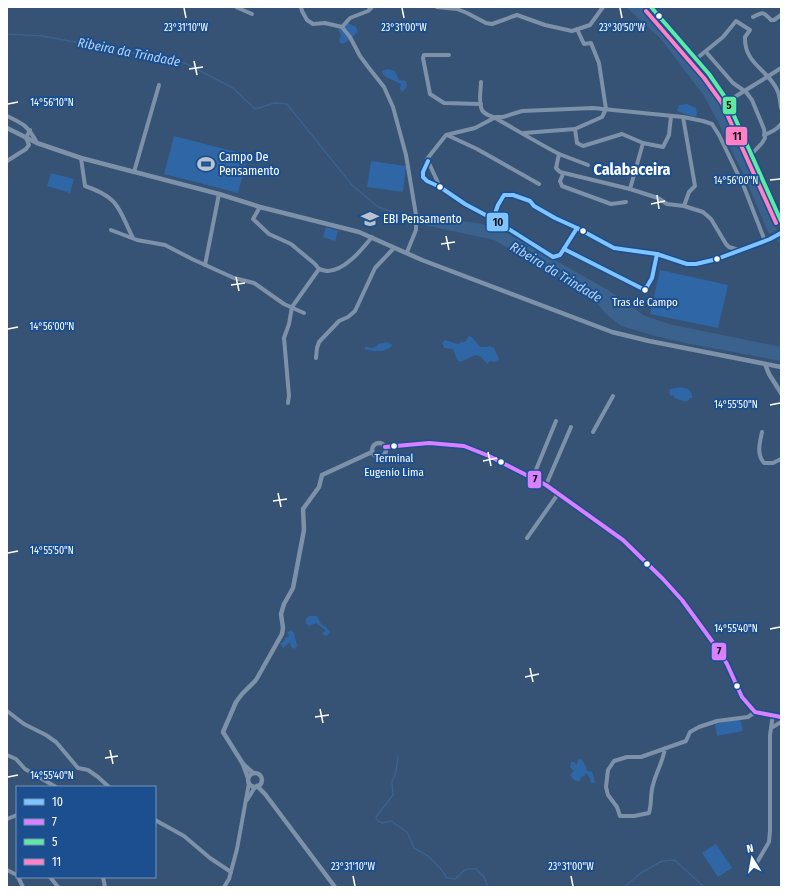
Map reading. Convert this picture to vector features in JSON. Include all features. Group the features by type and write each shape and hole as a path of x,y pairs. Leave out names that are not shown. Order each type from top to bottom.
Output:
{"main road":[{"path":"651,7 710,74 727,102 781,221"}],"street":[{"path":"236,7 252,14"},
{"path":"301,7 308,20 313,24 325,23 342,27 350,37 364,62 384,87 393,107 406,156 416,215 416,230 407,252"},
{"path":"342,27 350,18 368,11 372,7"},
{"path":"437,7 457,9 486,23 492,24 517,15 563,30 572,31 590,24 603,7"},
{"path":"753,16 764,12 771,20 774,20 781,15"},
{"path":"696,59 722,37 736,21 750,30 745,37 747,54 767,77 778,93 781,108"},
{"path":"523,134 575,129 602,117 606,109 599,63 591,43 584,44 577,29"},
{"path":"706,52 733,83 744,91 752,100 764,129 764,135 762,143 751,155"},
{"path":"449,55 424,55 423,58 430,94 444,103 481,104"},
{"path":"727,102 744,91 754,87 781,68"},
{"path":"481,82 481,104 482,110 486,114 496,118 511,128 559,154 588,165"},
{"path":"134,172 159,85"},
{"path":"577,228 564,249 558,256 554,257 493,219 465,204 440,187 427,181 424,177 424,170 428,161 427,159 446,135 474,128 496,118 522,111 586,108 606,109 683,117 704,121 712,124 724,145 768,240"},
{"path":"7,116 25,125 30,130 37,143"},
{"path":"575,129 577,143 583,146 622,134 643,144 662,147 669,136 671,116"},
{"path":"683,117 695,186 689,192 684,206"},
{"path":"764,135 779,128 781,124"},
{"path":"7,128 37,143 81,158 219,194 260,207 354,230 394,248 407,252 422,260 612,332 649,341 781,367"},
{"path":"7,162 26,149 29,145 26,138 30,130"},
{"path":"446,135 477,149 539,184"},
{"path":"630,189 643,144"},
{"path":"559,154 556,168 563,174 567,173 630,189 658,198 667,204 684,206 703,212 709,216 726,244 729,247 739,250"},
{"path":"81,158 85,186 98,191 114,201 120,209 133,238"},
{"path":"428,161 440,187"},
{"path":"563,174 560,181 562,186 611,204 626,202"},
{"path":"205,265 219,194"},
{"path":"493,219 500,200 504,195 520,196 530,201 534,206 541,210 614,248 657,254 681,263 696,264 717,259 768,240 781,233"},
{"path":"260,207 253,219 269,234 291,244 319,269 328,271 343,266 354,258 372,237"},
{"path":"111,230 137,240 165,245 234,278 254,283 284,304 304,312"},
{"path":"316,358 319,342 336,324 348,317 354,311 375,268 394,248"},
{"path":"564,249 645,290 653,275 657,254"},
{"path":"288,403 289,396 284,338 289,324 292,307 319,269"},
{"path":"765,364 769,374 781,392"},
{"path":"593,432 613,396"},
{"path":"533,478 556,421"},
{"path":"546,485 572,427"},
{"path":"762,432 759,446 764,463 773,463 781,459"},
{"path":"385,447 386,452 381,457 374,456 372,452 373,446 377,444 382,444 385,447 429,443 464,446 489,456 546,485 623,540 663,578 682,600 717,648 727,664 742,697 755,712"},
{"path":"224,887 231,872 246,802 248,781 243,764 223,732 236,702 256,680 282,634 283,628 281,614 284,604 293,588 304,530 303,509 319,486 322,475 372,452"},
{"path":"527,538 558,494"},
{"path":"7,711 24,724 56,742 78,768 88,770 108,786"},
{"path":"665,748 664,757 654,777 652,787 652,806 649,813 634,816 620,816 617,807 608,794 606,786 607,774 614,761 619,758 641,757 655,753 665,748 686,741 690,732 698,727 717,721 748,717 755,712 773,714 781,717"},
{"path":"756,864 769,842 771,728 773,714"},
{"path":"771,728 781,722"},
{"path":"7,755 16,759 25,769 54,786"},
{"path":"243,764 253,773 260,775 265,794"},
{"path":"248,781 253,773"},
{"path":"246,802 256,786 261,783 262,779"},
{"path":"248,781 252,786 256,786 265,794 335,887"},
{"path":"156,821 184,836 210,858 231,872"},
{"path":"7,870 16,875"},
{"path":"51,878 58,887"}],"shaded area":[{"path":"348,23 356,27 358,32 345,43 341,44 339,40 341,36 339,26"},
{"path":"388,69 395,71 399,80 406,81 407,84 405,90 402,92 400,89 401,84 386,77 382,73 382,71"},
{"path":"687,104 696,108 697,114 695,117 677,111 679,105"},
{"name":"Campo De Pensamento","path":"174,136 248,155 238,193 164,174"},
{"path":"371,161 406,166 403,192 367,187"},
{"path":"51,173 74,179 70,193 47,186"},
{"path":"326,227 338,231 335,241 323,237"},
{"path":"660,270 728,285 718,328 650,314"},
{"path":"469,336 472,337 480,347 489,346 494,348 499,359 495,362 490,361 487,364 481,357 476,355 460,362 457,360 453,349 444,348 442,343 445,340 458,344 465,342"},
{"path":"387,342 393,345 383,351 364,349 366,346 371,348 376,347 378,344"},
{"path":"681,387 688,389 692,394 692,398 689,398 689,400 685,402 675,398 673,395 671,396 669,393 670,389"},
{"path":"309,616 317,616 321,624 330,632 327,636 323,635 322,633 326,631 316,623 310,626 306,624 306,619"},
{"path":"291,630 294,633 297,646 294,649 291,647 290,642 283,648 280,643 289,636 287,632"},
{"path":"740,719 743,731 717,736 715,724"},
{"path":"581,759 587,768 586,770 592,772 595,781 594,783 591,783 590,778 586,773 585,776 581,777 580,781 575,781 570,775 574,771 570,767 571,762 574,762 577,765 578,760"},
{"path":"716,844 732,868 718,877 702,853"}],"water":[{"path":"626,7 643,7 698,67 723,109 777,230 769,234 745,178 704,96 661,39"},
{"path":"420,217 478,223 502,230 608,290 645,316 669,324 781,347 781,361 685,343 621,326 606,314 591,296 494,240 419,224"}],"waterway":[{"name":"Ribeira da Trindade","path":"7,34 43,36 185,63 233,88 255,109 275,103 287,104 352,185 378,207 421,222"},
{"path":"773,231 779,242"},
{"path":"398,756 396,772 392,782 393,795 376,817 378,821 382,823 391,821 407,832 414,848 428,856 440,868 447,878 455,879 466,869 476,869 484,877 488,887"},
{"path":"624,887 641,873 662,861 675,860 704,887"}],"transit line":[{"name":"5","path":"651,7 709,74 727,100 781,221"},
{"name":"11","path":"646,11 704,78 722,103 776,223"},
{"name":"10","path":"428,161 423,172 423,177 427,181 440,187 465,204 493,219 553,257 560,255 577,228"},
{"name":"10","path":"493,219 498,205 504,195 513,195 530,201 534,206 555,218 614,248 657,254 687,264 696,264 717,259 770,239 781,233"},
{"name":"10","path":"564,249 645,290 652,278 657,254"},
{"name":"7","path":"385,447 429,443 464,446 489,456 546,485 623,540 663,579 682,600 717,648 727,664 742,697 755,712 781,717"}],"place":[{"name":"Campo De Pensamento","path":"206,164"},
{"name":"EBI Pensamento","path":"370,219"},
{"name":"Tras de Campo","path":"645,290"},
{"name":"Terminal Eugenio Lima","path":"394,446"}],"district":[{"name":"Calabaceira","path":"632,169"}]}
